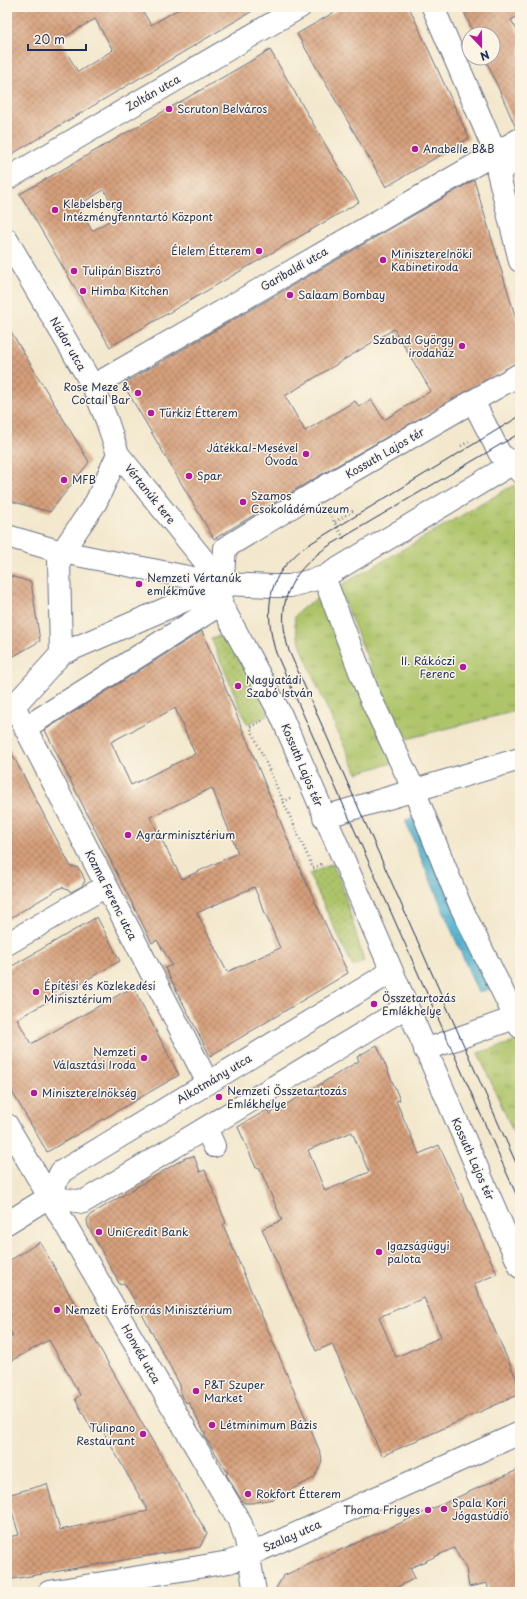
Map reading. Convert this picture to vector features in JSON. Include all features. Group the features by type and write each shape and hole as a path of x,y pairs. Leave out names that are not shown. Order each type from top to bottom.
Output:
{"street":[{"name":"Zoltán utca","path":"7,179 300,7"},
{"path":"433,7 497,162 520,261"},
{"path":"497,162 520,139"},
{"path":"497,162 520,158"},
{"name":"Garibaldi utca","path":"93,386 497,162"},
{"name":"Nádor utca","path":"7,240 93,386 118,454"},
{"name":"Kossuth Lajos tér","path":"520,374 316,492 225,548 222,594 279,713 520,1267"},
{"path":"10,708 61,654 222,594 274,586 290,586 324,577 356,557 518,465 500,454 473,401"},
{"name":"Vértanúk tere","path":"61,654 59,560 62,552 96,502 118,454 222,594"},
{"path":"7,536 222,594"},
{"path":"324,577 374,706 414,790 460,905 519,1020 425,1050"},
{"path":"25,728 222,594"},
{"name":"Kozma Ferenc utca","path":"10,708 25,728 208,1083"},
{"name":"Kossuth Lajos tér","path":"324,817 520,759"},
{"path":"7,944 106,886"},
{"name":"Alkotmány utca","path":"49,1197 60,1172 391,972"},
{"path":"7,1223 49,1197 83,1202 210,1137 406,1006"},
{"name":"Honvéd utca","path":"7,1125 241,1524 249,1555 255,1592"},
{"name":"Szalay utca","path":"49,1592 229,1562 249,1555 520,1433"}],"path":[{"path":"316,492 356,557"},
{"path":"335,522 354,510"},
{"path":"279,713 250,727 312,868"}],"green space":[{"path":"514,485 520,507 520,710 402,740 385,700 379,703 375,694 381,691 338,587"},
{"path":"321,596 393,763 357,773 309,667 301,645 295,617 303,608"},
{"path":"223,635 269,707 267,716 247,724 211,638"},
{"path":"332,864 340,879 364,961 353,967 309,874"},
{"path":"517,1041 520,1049 520,1147 478,1053"}],"water":[{"path":"418,817 492,988 478,993 405,820"}],"building":[{"path":"7,7 140,7 151,25 182,7 259,7 7,157","holes":["95,19 113,50 78,72 59,40"]},
{"path":"343,7 409,7 469,138 386,187 297,34"},
{"path":"462,7 520,7 520,15 511,20 520,35 520,127 516,128 489,66 501,66 501,26 470,26"},
{"path":"270,50 359,202 110,347 20,194","holes":["104,190 119,215 92,231 78,205"]},
{"path":"474,180 520,332 520,361 310,481 214,539 123,384","holes":["394,329 431,391 384,420 371,399 359,407 355,401 305,431 285,396"]},
{"path":"7,325 89,462 50,512 7,500"},
{"path":"7,575 31,582 40,641 7,660"},
{"name":"Agrárminisztérium","path":"202,631 300,869 348,973 210,1056 165,968 172,965 157,940 152,943 45,730","holes":["175,708 195,754 131,785 111,742","212,788 238,853 182,879 150,817","254,887 280,948 227,972 197,913"]},
{"path":"7,744 71,867 77,867 82,873 85,881 82,886 71,892 62,887 7,920"},
{"path":"97,917 120,961 17,1019 31,1044 133,987 179,1075 47,1152 7,1083 7,969"},
{"name":"Igazságügyi palota","path":"377,1045 400,1100 396,1101 419,1154 439,1145 497,1274 474,1284 520,1387 520,1394 382,1456 332,1344 316,1351 262,1229 282,1220 259,1167 256,1168 238,1127 267,1110 270,1114 359,1061 357,1057","holes":["352,1132 369,1172 325,1191 308,1150","424,1298 441,1337 396,1357 379,1317"]},
{"path":"194,1156 200,1172 205,1170 226,1223 223,1225 321,1454 322,1462 314,1478 273,1499 252,1503 245,1503 242,1501 226,1474 228,1473 205,1437 205,1433 189,1403 185,1402 181,1396 180,1385 136,1303 124,1283 120,1285 88,1226 87,1220 90,1215 185,1158"},
{"path":"40,1242 143,1425 207,1533 200,1547 7,1580 7,1537 19,1535 7,1495 47,1484 60,1530 148,1511 100,1426 92,1430 75,1399 80,1395 49,1340 7,1363 7,1340 13,1336 7,1326 7,1262"},
{"path":"520,1469 520,1592 489,1592 487,1583 469,1587 466,1569 454,1548 410,1568 415,1578 388,1592 274,1592 283,1576"}],"tram line":[{"path":"520,416 303,548 281,571 272,590 270,601 271,633 276,653 520,1203"},
{"path":"520,433 327,547 314,557 294,580 288,592 284,619 285,634 289,651 520,1172"}],"place":[{"name":"Scruton Belváros","path":"169,109"},
{"name":"Anabelle B&B","path":"415,149"},
{"name":"Klebelsberg Intézményfenntartó Központ","path":"55,210"},
{"name":"Élelem Étterem","path":"259,251"},
{"name":"Miniszterelnöki Kabinetiroda","path":"383,260"},
{"name":"Tulipán Bisztró","path":"74,271"},
{"name":"Himba Kitchen","path":"83,291"},
{"name":"Salaam Bombay","path":"290,295"},
{"name":"Szabad György irodaház","path":"462,346"},
{"name":"Rose Meze & Coctail Bar","path":"138,393"},
{"name":"Türkiz Étterem","path":"151,413"},
{"name":"Játékkal-Mesével Óvoda","path":"306,454"},
{"name":"Spar","path":"189,476"},
{"name":"MFB","path":"64,480"},
{"name":"Szamos Csokoládémúzeum","path":"243,502"},
{"name":"Nemzeti Vértanúk emlékműve","path":"139,584"},
{"name":"II. Rákóczi Ferenc","path":"463,667"},
{"name":"Nagyatádi Szabó István","path":"238,686"},
{"name":"Agrárminisztérium","path":"128,835"},
{"name":"Építési és Közlekedési Minisztérium","path":"36,992"},
{"name":"Összetartozás Emlékhelye","path":"374,1004"},
{"name":"Nemzeti Választási Iroda","path":"144,1058"},
{"name":"Miniszterelnökség","path":"34,1093"},
{"name":"Nemzeti Összetartozás Emlékhelye","path":"219,1097"},
{"name":"UniCredit Bank","path":"99,1232"},
{"name":"Igazságügyi palota","path":"379,1252"},
{"name":"Nemzeti Erőforrás Minisztérium","path":"57,1310"},
{"name":"P&T Szuper Market","path":"196,1391"},
{"name":"Létminimum Bázis","path":"212,1425"},
{"name":"Tulipano Restaurant","path":"143,1434"},
{"name":"Rokfort Étterem","path":"248,1494"},
{"name":"Spala Kori Jógastúdió","path":"444,1509"},
{"name":"Thoma Frigyes","path":"428,1510"}]}
